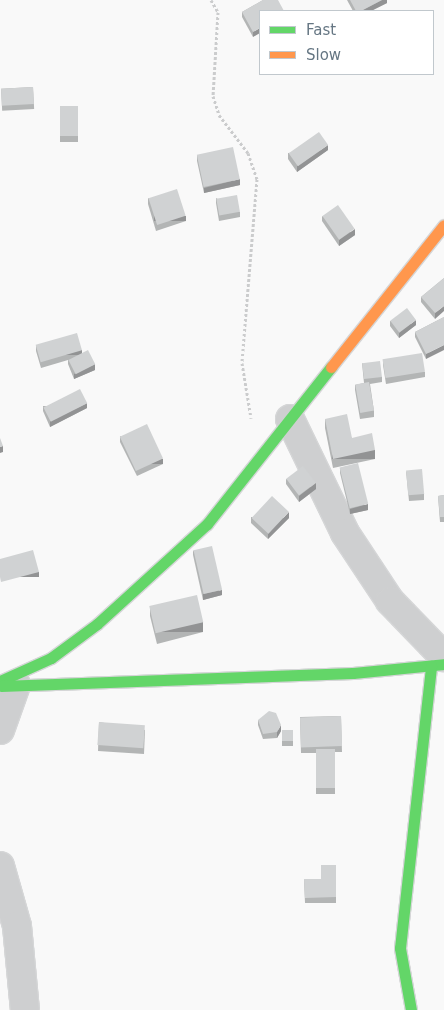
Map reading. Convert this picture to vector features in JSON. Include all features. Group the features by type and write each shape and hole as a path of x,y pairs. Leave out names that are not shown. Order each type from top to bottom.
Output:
{"street":[{"path":"5,684 51,658 98,624 207,524 263,458 290,419 444,225"},
{"path":"290,419 345,533 390,601 438,662 402,916 401,955 411,1010"},
{"path":"5,684 438,662 444,664"},
{"path":"0,730 5,684"},
{"path":"0,866 17,926 25,1010"}],"path":[{"path":"211,0 218,12 214,96 220,115 248,153 257,179 242,363 263,458"}],"building":[{"path":"263,0 278,0 283,10 259,10 259,29 253,32 242,12"},
{"path":"350,0 382,0 363,10 355,10"},
{"path":"33,87 34,104 2,106 1,89"},
{"path":"60,106 78,106 78,136 60,136"},
{"path":"319,132 328,145 298,166 289,153"},
{"path":"233,147 240,179 204,187 197,155"},
{"path":"177,189 186,216 157,225 148,198"},
{"path":"237,195 240,212 219,215 216,199"},
{"path":"338,205 355,229 339,240 322,216"},
{"path":"444,278 444,306 435,313 421,297"},
{"path":"407,308 416,320 399,333 390,321"},
{"path":"444,317 444,345 426,354 415,332"},
{"path":"77,333 82,350 41,362 36,345"},
{"path":"88,350 95,364 76,374 68,360"},
{"path":"422,353 425,372 385,378 382,359"},
{"path":"380,361 382,377 364,379 362,363"},
{"path":"369,382 374,411 360,413 355,384"},
{"path":"80,389 87,403 51,422 43,408"},
{"path":"347,414 352,438 372,433 375,450 333,459 325,419"},
{"path":"147,424 163,458 136,471 120,437"},
{"path":"358,463 368,504 350,508 340,468"},
{"path":"303,466 316,483 299,495 286,479"},
{"path":"422,469 424,494 408,495 406,470"},
{"path":"444,495 444,517 440,517 438,496"},
{"path":"272,496 289,512 268,534 252,518"},
{"path":"212,546 222,590 204,594 193,550"},
{"path":"33,550 39,572 1,582 0,559"},
{"path":"197,595 203,622 156,633 149,606"},
{"path":"269,711 276,713 281,725 277,732 263,734 258,720"},
{"path":"341,716 342,746 301,747 300,717"},
{"path":"99,722 145,725 143,748 97,745"},
{"path":"282,730 293,730 293,741 282,741"},
{"path":"316,749 335,749 335,788 316,788"},
{"path":"321,865 336,865 336,897 305,898 304,879 321,879"}],"traffic: fast":[{"path":"0,681 51,658 97,624 207,524 331,367"},
{"path":"1,686 353,673 444,664"},
{"path":"411,1010 400,948 431,666"}],"traffic: slow":[{"path":"331,367 444,225"}]}
